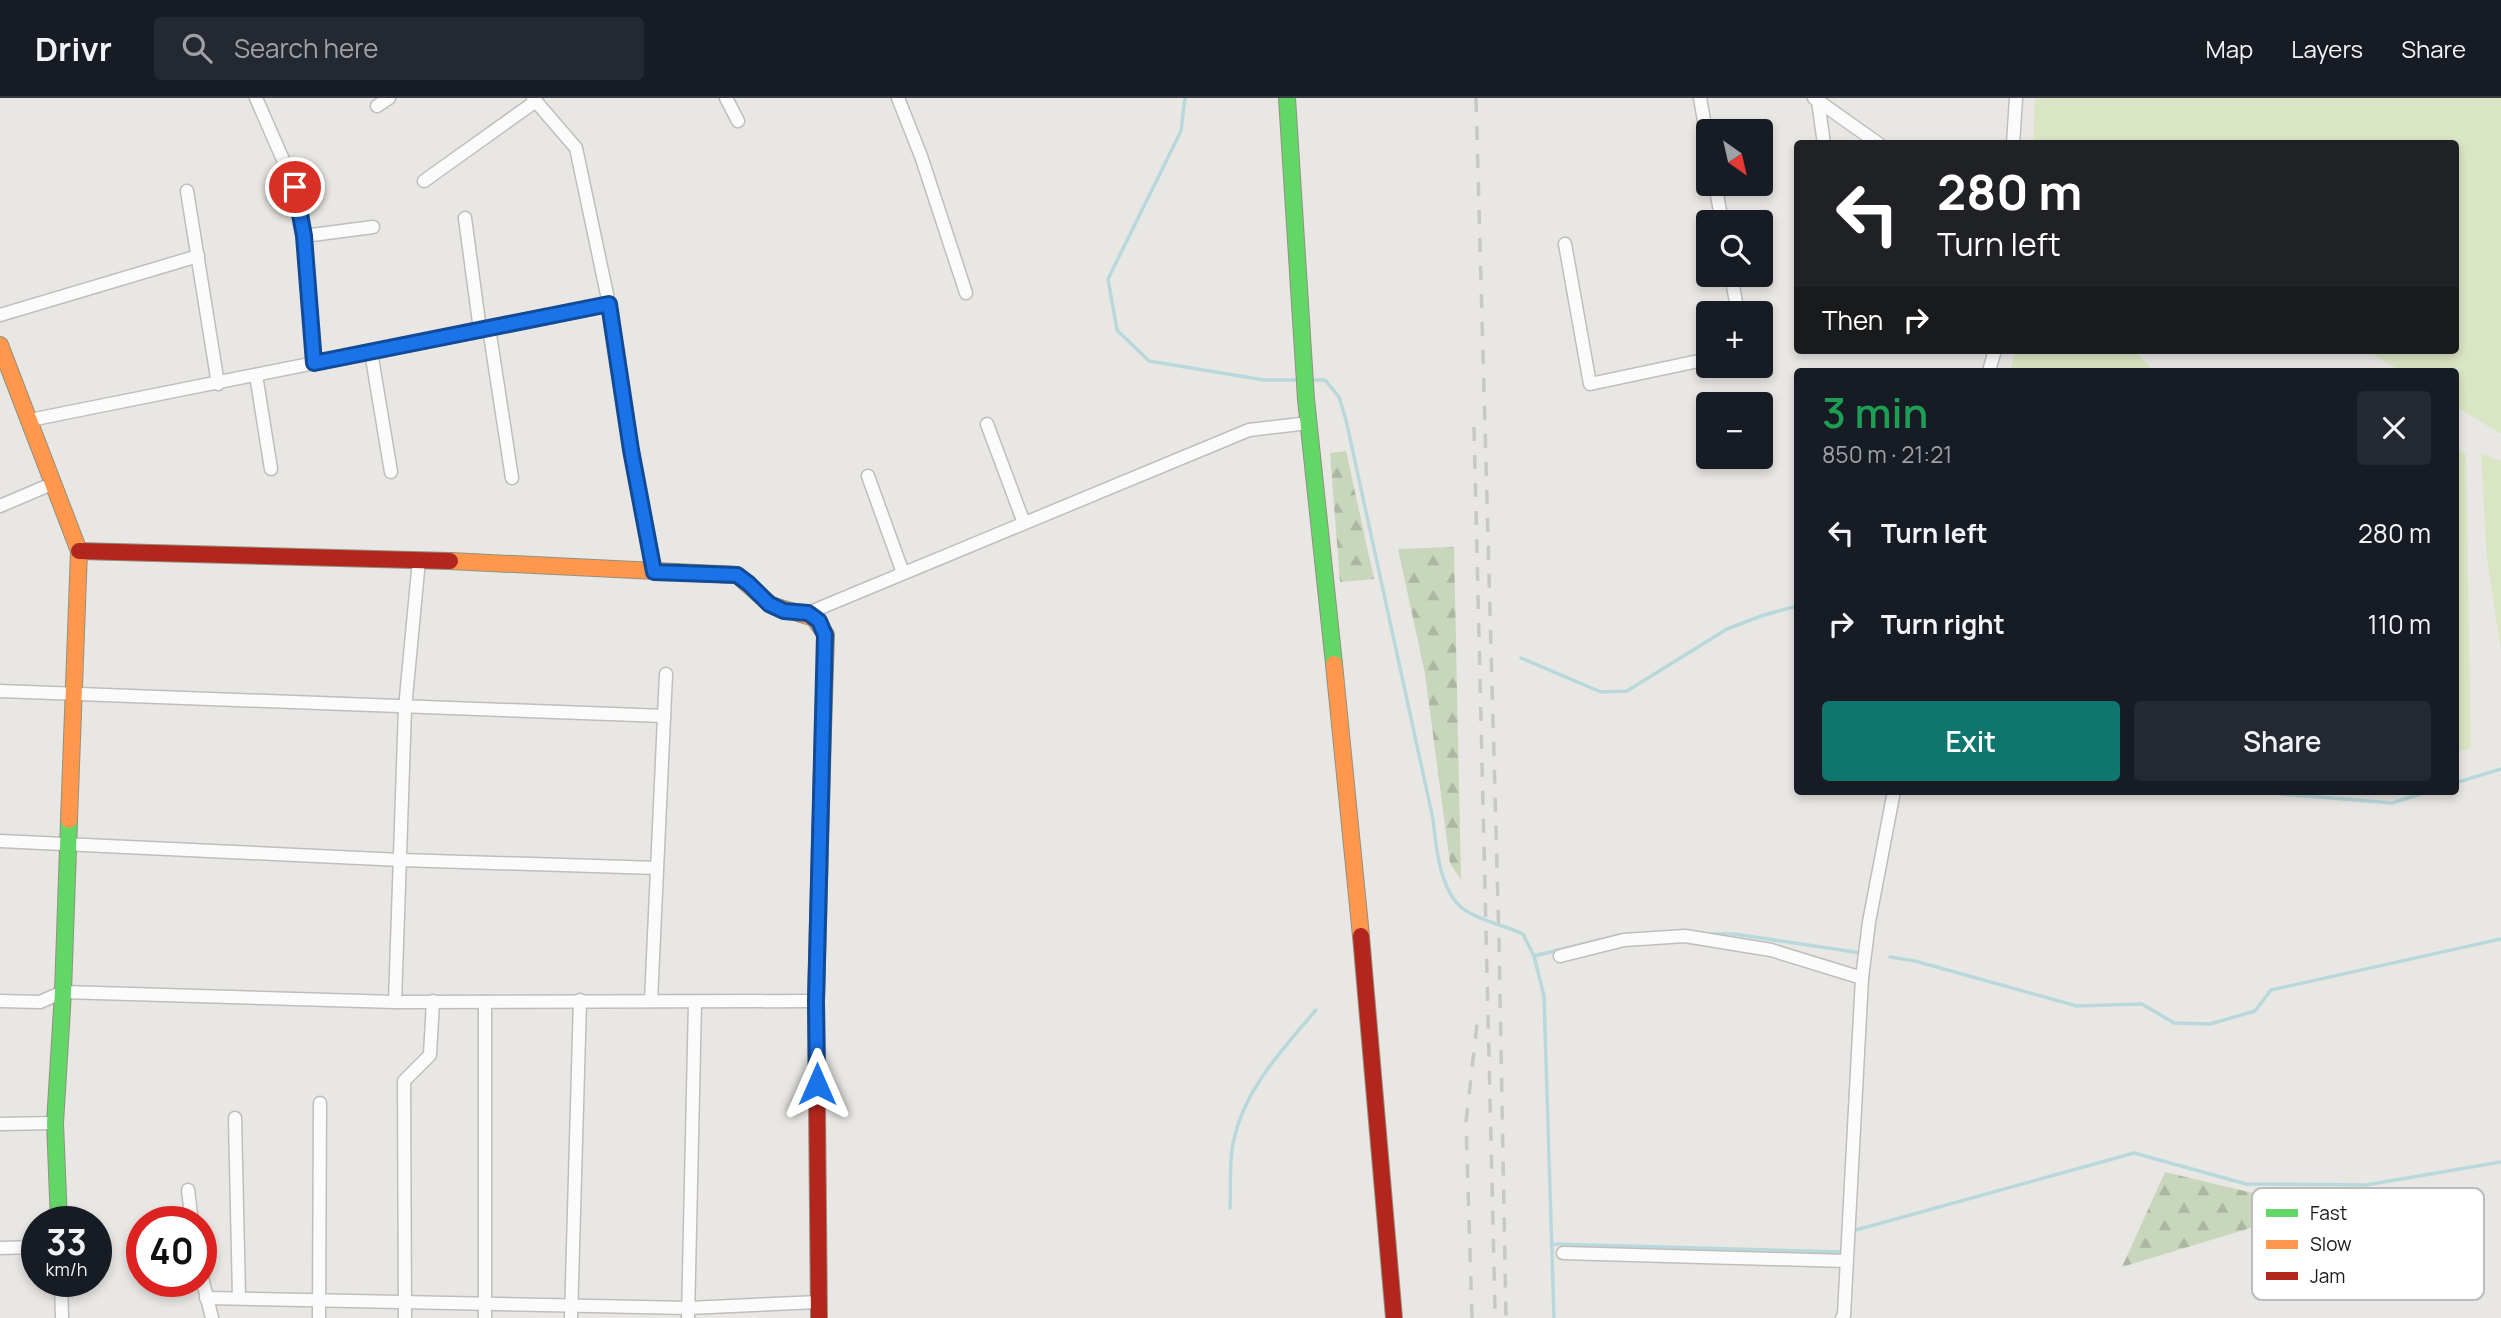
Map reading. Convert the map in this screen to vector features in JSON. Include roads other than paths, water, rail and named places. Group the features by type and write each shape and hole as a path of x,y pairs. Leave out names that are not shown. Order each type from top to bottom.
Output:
{"street":[{"path":"256,98 295,187 304,236 314,363"},
{"path":"377,106 389,98"},
{"path":"726,98 738,121"},
{"path":"898,98 921,156 966,293"},
{"path":"1287,98 1309,423 1357,885 1394,1318"},
{"path":"1700,98 1704,119"},
{"path":"2013,140 2016,98"},
{"path":"424,181 535,99 576,148 609,304 631,450 654,572"},
{"path":"1816,100 1823,140"},
{"path":"1816,100 1873,140"},
{"path":"187,191 218,384"},
{"path":"465,218 512,478"},
{"path":"304,236 373,227"},
{"path":"1565,244 1590,384 1696,362"},
{"path":"0,315 198,256"},
{"path":"30,420 609,304"},
{"path":"0,345 79,551 63,992 55,1124 58,1206"},
{"path":"371,352 391,472"},
{"path":"256,375 271,469"},
{"path":"79,551 419,560 737,575 769,604 784,611 808,613 1249,430 1309,423"},
{"path":"987,424 1024,523"},
{"path":"868,476 903,573"},
{"path":"0,506 54,483"},
{"path":"395,1002 405,708 419,560"},
{"path":"212,1318 206,1298 405,1303 485,1311 688,1313 819,1310 816,1001 825,635 819,621 808,613"},
{"path":"651,1001 666,674"},
{"path":"0,691 664,716"},
{"path":"1842,1318 1862,978 1869,922 1893,795"},
{"path":"0,841 401,860 657,868"},
{"path":"1560,956 1624,940 1685,936 1771,950 1862,978"},
{"path":"0,1002 40,1002 63,992 395,1002 816,1001"},
{"path":"571,1312 580,1000"},
{"path":"405,1318 404,1081 430,1055 433,1002"},
{"path":"485,1002 485,1311"},
{"path":"688,1313 695,1002"},
{"path":"319,1318 320,1103"},
{"path":"235,1118 239,1297"},
{"path":"0,1124 55,1124"},
{"path":"188,1190 190,1206"},
{"path":"0,1248 21,1247"},
{"path":"1563,1253 1846,1261"},
{"path":"61,1297 62,1318"}],"waterway":[{"path":"1185,98 1181,131 1108,279 1117,330 1149,361 1264,380 1299,380"},
{"path":"1310,380 1325,380 1339,397 1346,420 1445,883 1451,895 1468,912 1523,934 1534,956 1544,996 1554,1318"},
{"path":"1521,658 1601,692 1627,691 1727,629 1794,607"},
{"path":"2459,782 2501,769"},
{"path":"2296,795 2392,803 2417,795"},
{"path":"1708,934 1734,934 1861,953"},
{"path":"1534,956 1620,935"},
{"path":"1890,957 1915,961 2077,1006 2142,1004 2174,1023 2210,1024 2255,1011 2271,990 2501,939"},
{"path":"1230,1208 1232,1151 1238,1123 1266,1071 1316,1010"},
{"path":"1856,1230 2134,1153 2246,1184 2366,1185 2501,1162"},
{"path":"1551,1244 1843,1252"}],"railway":[{"path":"1476,98 1499,940 1506,1318"},
{"path":"1474,427 1495,1309"},
{"path":"1472,1318 1466,1122 1477,1024"}]}
